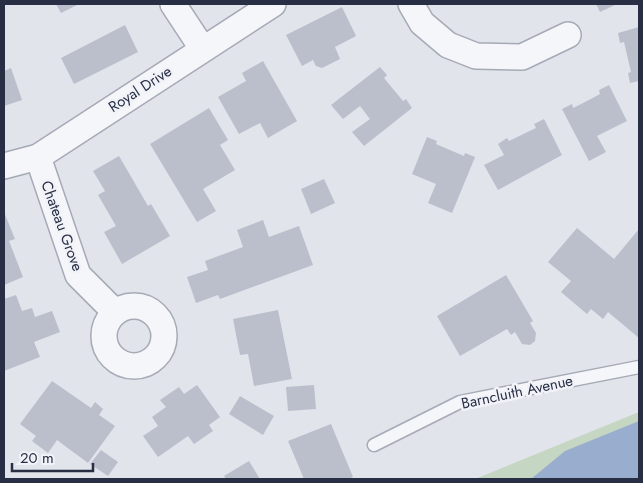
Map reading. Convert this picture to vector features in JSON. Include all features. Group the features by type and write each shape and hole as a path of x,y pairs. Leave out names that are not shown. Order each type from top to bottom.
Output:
{"street":[{"path":"173,4 202,48"},
{"name":"Royal Drive","path":"4,166 38,157 272,4"},
{"path":"411,4 422,24 448,45 476,56 522,57 568,35"},
{"name":"Chateau Grove","path":"38,157 78,275 114,312"}],"lane":[{"name":"Barncluith Avenue","path":"374,445 460,402 639,367"}],"green space":[{"path":"639,412 639,479 475,479"}],"water":[{"path":"639,421 639,479 531,479 565,451"}],"building":[{"path":"56,4 79,4 61,13"},
{"path":"596,4 617,4 600,12"},
{"path":"342,7 356,36 335,47 340,59 322,68 316,66 313,60 302,66 286,35"},
{"path":"125,25 138,52 74,84 61,58"},
{"path":"639,27 639,81 630,83 628,73 631,72 624,42 620,43 618,33"},
{"path":"263,61 297,121 268,138 260,123 239,134 218,97 246,81 242,73"},
{"path":"380,67 387,75 384,78 403,101 406,99 412,108 364,146 352,132 370,119 360,106 343,119 331,105"},
{"path":"11,68 22,100 4,106 4,71"},
{"path":"609,85 627,121 597,136 606,152 589,161 562,109 572,104 573,108 587,101 600,94 599,90"},
{"path":"209,108 228,140 220,145 235,170 203,189 216,211 197,222 150,144"},
{"path":"544,119 562,155 498,190 484,165 504,155 498,144 507,138 509,141 536,128 534,124"},
{"path":"427,137 437,141 436,144 464,156 465,153 475,157 452,213 428,203 436,184 412,174"},
{"path":"119,156 148,206 151,204 170,236 122,264 104,232 116,226 98,195 105,191 93,171"},
{"path":"324,179 335,203 311,214 301,189"},
{"path":"4,212 15,239 9,241 23,277 4,285"},
{"path":"263,220 269,237 299,226 313,265 220,299 218,295 196,303 187,277 208,270 205,261 243,247 237,230"},
{"path":"577,228 614,259 639,229 639,338 608,312 603,319 591,309 587,314 561,292 571,281 548,262"},
{"path":"506,275 533,321 530,323 536,333 535,341 530,345 522,344 515,332 511,335 507,329 460,356 437,316"},
{"path":"16,295 22,311 32,308 35,317 52,311 60,332 34,342 40,357 4,371 4,299"},
{"path":"278,310 292,379 254,386 248,354 240,355 233,319"},
{"path":"52,381 91,408 95,402 103,409 99,415 115,426 88,463 57,440 48,453 32,441 36,436 20,424"},
{"path":"197,385 220,417 209,425 213,431 194,444 188,436 158,457 143,436 158,426 152,417 166,407 160,400 179,387 184,394"},
{"path":"314,385 316,409 288,411 286,387"},
{"path":"240,396 274,416 263,435 229,414"},
{"path":"331,424 353,477 349,479 304,479 288,441"},
{"path":"101,450 118,462 108,476 90,464"},
{"path":"249,461 260,479 226,479 224,476"}]}
